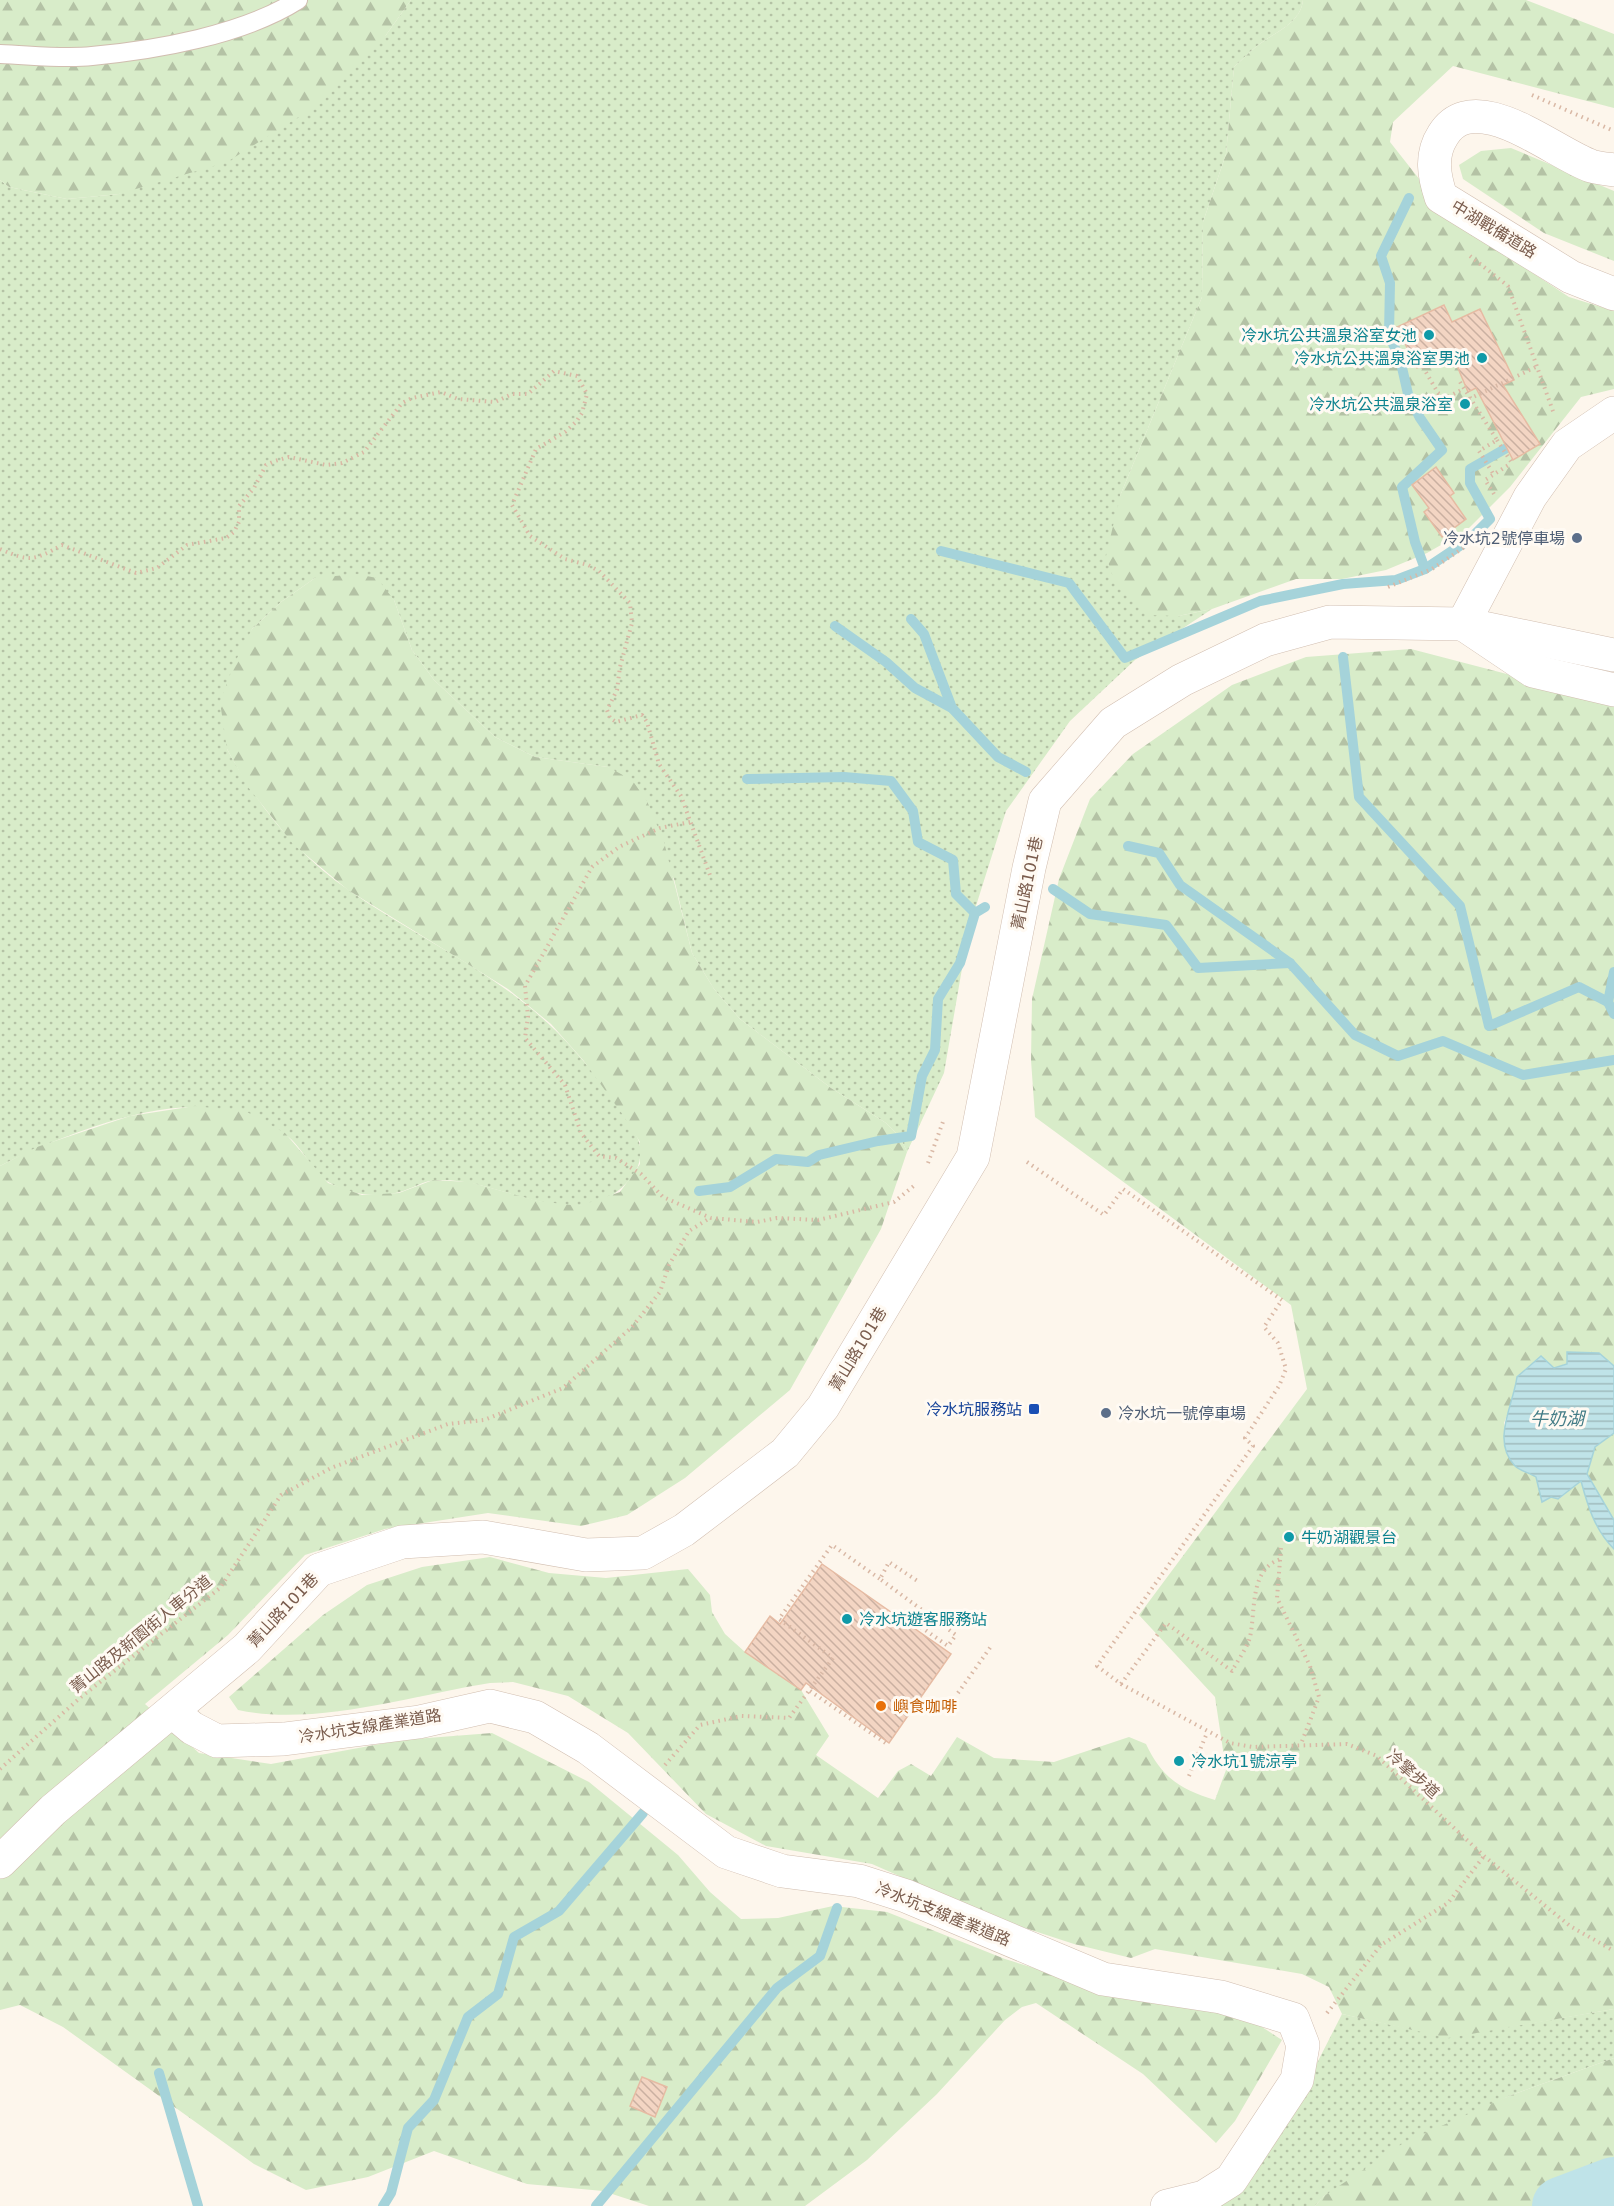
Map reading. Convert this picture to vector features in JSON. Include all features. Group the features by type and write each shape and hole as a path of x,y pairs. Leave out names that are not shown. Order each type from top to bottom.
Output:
{"street":[{"name":"中湖戰備道路","path":"1614,170 1591,166 1498,118 1464,118 1447,129 1438,143 1433,174 1441,197 1571,277 1614,294"},
{"path":"1462,624 1530,497 1567,444 1614,413"},
{"name":"菁山路101巷","path":"0,1862 54,1810 248,1648 319,1570 402,1542 483,1537 586,1555 643,1553 684,1530 785,1453 823,1407 973,1157 1029,868 1045,801 1113,723 1182,680 1265,640 1330,622 1462,624"},
{"path":"1462,624 1614,655"},
{"path":"1462,624 1547,654 1614,669"},
{"path":"1462,624 1533,671 1614,690"},
{"name":"冷水坑支線產業道路","path":"173,1712 192,1728 217,1741 284,1739 329,1734 418,1722 490,1706 535,1717 588,1748 726,1852 782,1871 859,1881 906,1896 1102,1979 1221,1997 1293,2019 1303,2045"},
{"path":"1167,2206 1204,2197 1231,2180 1297,2080 1303,2045"}],"lane":[{"path":"0,54 90,56 159,46 272,16 298,0"}],"path":[{"path":"1529,94 1614,131"},
{"path":"1469,254 1508,286 1556,421"},
{"path":"1469,399 1538,366"},
{"path":"1423,367 1438,393 1446,398 1463,389"},
{"path":"0,549 24,560 44,555 62,545 136,573 157,568 187,545 226,538 234,532 238,522 239,506 254,488 266,465 275,460 289,457 326,465 342,463 364,452 402,403 412,398 441,392 458,399 495,402 512,394 528,394 554,372 577,376 587,394 582,413 565,432 536,449 512,505 530,536 565,560 588,565 599,572 630,603 632,623 620,668 617,690 607,710 610,718 616,722 642,715 647,722 659,764 681,796 711,878"},
{"path":"1460,382 1512,463"},
{"path":"1494,474 1479,451 1497,440"},
{"path":"1382,587 1393,587 1432,569 1476,540"},
{"path":"690,822 660,828 638,838 619,847 592,867 525,986 528,1017 525,1038 565,1085 581,1133 599,1156 616,1158 641,1174 663,1197 711,1218 757,1222 777,1218 818,1220 843,1216 894,1202 913,1188 917,1181"},
{"path":"926,1170 945,1117"},
{"name":"冷擎步道","path":"1027,1162 1104,1215 1123,1189 1282,1300 1264,1327 1278,1343 1286,1369 1279,1386 1245,1438 1253,1446 1097,1666 1121,1684 1207,1733 1230,1743 1253,1747 1347,1744 1377,1756 1484,1856 1570,1926 1614,1951"},
{"name":"菁山路及新園街人車分道","path":"0,1769 81,1697 220,1588 281,1495 331,1468 448,1424 484,1420 563,1388 632,1327 660,1292 669,1265 689,1231 711,1218"},
{"path":"789,1718 833,1658 779,1618 832,1545 956,1635 948,1646 911,1620"},
{"path":"1281,1548 1277,1598 1310,1666 1319,1697 1301,1744"},
{"path":"1121,1684 1166,1623 1232,1671 1249,1640 1261,1573 1270,1562 1281,1559"},
{"path":"880,1579 889,1562 919,1582"},
{"path":"958,1693 992,1645"},
{"path":"810,1690 887,1744"},
{"path":"1189,1776 1207,1733"},
{"path":"1303,2045 1381,1945 1448,1903 1484,1856"}],"green space":[{"path":"0,0 411,0 386,35 321,103 227,162 119,194 67,199 9,187 0,180"},
{"path":"411,0 1303,0 1294,19 1256,47 1234,67 1226,154 1203,222 1202,297 1120,496 1178,616 1212,609 1135,660 1070,721 1006,811 969,928 944,1073 907,1152 900,1137 886,1123 831,1088 740,1019 714,989 692,953 674,879 608,767 535,757 495,737 434,680 412,650 394,600 315,578 281,602 252,629 227,749 252,790 280,828 330,877 379,910 467,963 523,1002 549,1024 590,1069 626,1116 640,1147 638,1167 631,1178 612,1196 596,1203 578,1206 542,1202 472,1183 455,1181 432,1180 391,1194 364,1194 338,1187 324,1179 298,1146 286,1135 241,1119 193,1107 170,1108 120,1119 68,1136 0,1166 0,180 9,187 67,199 119,194 386,35"},
{"path":"1303,0 1526,0 1614,34 1614,108 1453,66 1393,122 1390,142 1420,180 1516,262 1569,297 1614,311 1614,389 1581,397 1510,487 1467,530 1427,553 1386,570 1342,579 1296,579 1212,609 1178,616 1148,615 1112,574 1106,556 1120,496 1202,297 1203,222 1226,154 1234,67 1256,47 1294,19"},
{"path":"1511,148 1614,191 1614,261 1544,233 1463,179 1459,165 1481,151"},
{"path":"356,574 377,578 394,600 412,650 434,680 495,737 535,757 608,767 632,780 647,801 664,842 692,953 714,989 740,1019 831,1088 886,1123 900,1137 907,1152 881,1229 790,1390 685,1478 627,1515 581,1526 488,1513 385,1529 305,1555 228,1635 145,1704 199,1753 271,1764 402,1740 492,1733 589,1782 678,1855 710,1892 741,1919 778,1918 833,1906 887,1912 1005,1959 1106,1990 1245,2016 1282,2040 1235,2121 1216,2143 1143,2074 1036,2003 1022,2007 1005,2020 937,2094 867,2160 805,2206 649,2206 603,2191 527,2184 434,2151 368,2177 306,2190 254,2164 63,2027 20,2005 0,2010 0,1166 37,1147 130,1116 195,1106 247,1112 285,1133 328,1183 362,1195 399,1193 433,1180 469,1182 538,1201 579,1206 620,1192 640,1164 640,1142 623,1115 583,1060 551,1024 508,989 348,890 293,844 248,787 227,749 220,702 234,664 252,629 281,602 315,578"},
{"path":"1411,649 1614,702 1614,1366 1599,1353 1554,1368 1541,1356 1517,1377 1514,1398 1504,1423 1516,1466 1536,1476 1542,1502 1551,1497 1559,1499 1581,1481 1597,1526 1614,1549 1614,2009 1448,2038 1342,2014 1329,1987 1302,1974 1155,1949 1131,1958 1074,1944 995,1918 872,1864 766,1846 706,1814 628,1733 568,1696 513,1682 490,1683 331,1712 299,1715 238,1710 229,1697 323,1615 367,1585 422,1567 490,1557 549,1573 606,1578 688,1569 710,1595 712,1612 725,1634 745,1652 801,1690 829,1736 816,1755 878,1798 898,1771 911,1764 931,1776 957,1737 994,1758 1054,1762 1129,1737 1146,1744 1159,1766 1173,1781 1215,1800 1226,1770 1215,1697 1139,1615 1307,1389 1291,1305 1035,1117 1031,1060 1032,999 1059,879 1090,799 1133,754 1232,685 1306,657"},
{"path":"1614,1433 1614,1520 1587,1474 1595,1447"},
{"path":"1614,2009 1614,2058 1509,2096 1324,2196 1315,2206 1216,2206 1258,2164 1316,2065 1342,2014 1448,2037"},
{"path":"1614,2058 1614,2206 1315,2206 1324,2196 1405,2142 1509,2096"}],"water":[{"name":"牛奶湖","path":"1567,1352 1599,1353 1614,1366 1614,1433 1595,1447 1587,1474 1614,1520 1614,1549 1597,1526 1581,1481 1558,1499 1551,1497 1542,1502 1536,1477 1515,1466 1505,1446 1504,1434 1517,1377 1541,1356 1554,1368 1567,1364"}],"building":[{"path":"1444,305 1452,322 1480,309 1514,380 1503,385 1540,444 1513,460 1476,388 1468,392 1450,349 1417,368 1397,327"},
{"path":"1436,467 1454,493 1450,496 1466,519 1442,537 1424,512 1429,508 1412,485"},
{"path":"822,1564 951,1654 889,1743 806,1683 801,1690 745,1652 770,1616 780,1624"},
{"path":"642,2077 667,2087 655,2117 630,2106"}],"waterway":[{"path":"1409,198 1381,256 1390,283 1389,334 1401,363 1408,394 1420,418 1442,450 1402,487 1415,542 1425,569"},
{"path":"941,551 1069,583 1125,658 1260,601 1343,584 1396,580 1425,569 1470,539 1490,519 1470,483 1470,469 1517,442"},
{"path":"911,619 924,634 952,708"},
{"path":"835,626 886,662 915,688 952,708 998,757 1026,772"},
{"path":"1343,657 1359,797 1460,906 1489,1026 1579,987 1608,1002"},
{"path":"747,779 844,777 891,781 913,811 918,842 953,860 956,894 975,913"},
{"path":"1128,846 1159,853 1180,885 1290,963 1355,1035 1398,1056 1443,1041 1523,1075 1614,1060"},
{"path":"1053,889 1090,914 1166,925 1198,968 1290,963"},
{"path":"699,1191 730,1187 776,1159 808,1162 819,1155 911,1136 922,1076 935,1050 938,999 960,963 975,913 985,907"},
{"path":"1614,972 1608,1002 1614,1014"},
{"path":"383,2206 391,2193 408,2128 434,2100 468,2017 498,1994 514,1937 559,1911 643,1813"},
{"path":"596,2206 777,1988 820,1956 837,1908"},
{"path":"159,2073 198,2206"},
{"path":"1561,2206 1614,2186"}],"place":[{"name":"冷水坑公共溫泉浴室女池","path":"1429,335"},
{"name":"冷水坑公共溫泉浴室男池","path":"1482,358"},
{"name":"冷水坑公共溫泉浴室","path":"1465,404"},
{"name":"冷水坑2號停車場","path":"1577,538"},
{"name":"冷水坑服務站","path":"1034,1409"},
{"name":"冷水坑一號停車場","path":"1106,1413"},
{"name":"牛奶湖觀景台","path":"1289,1537"},
{"name":"冷水坑遊客服務站","path":"847,1619"},
{"name":"嶼食咖啡","path":"881,1706"},
{"name":"冷水坑1號涼亭","path":"1179,1761"}]}
